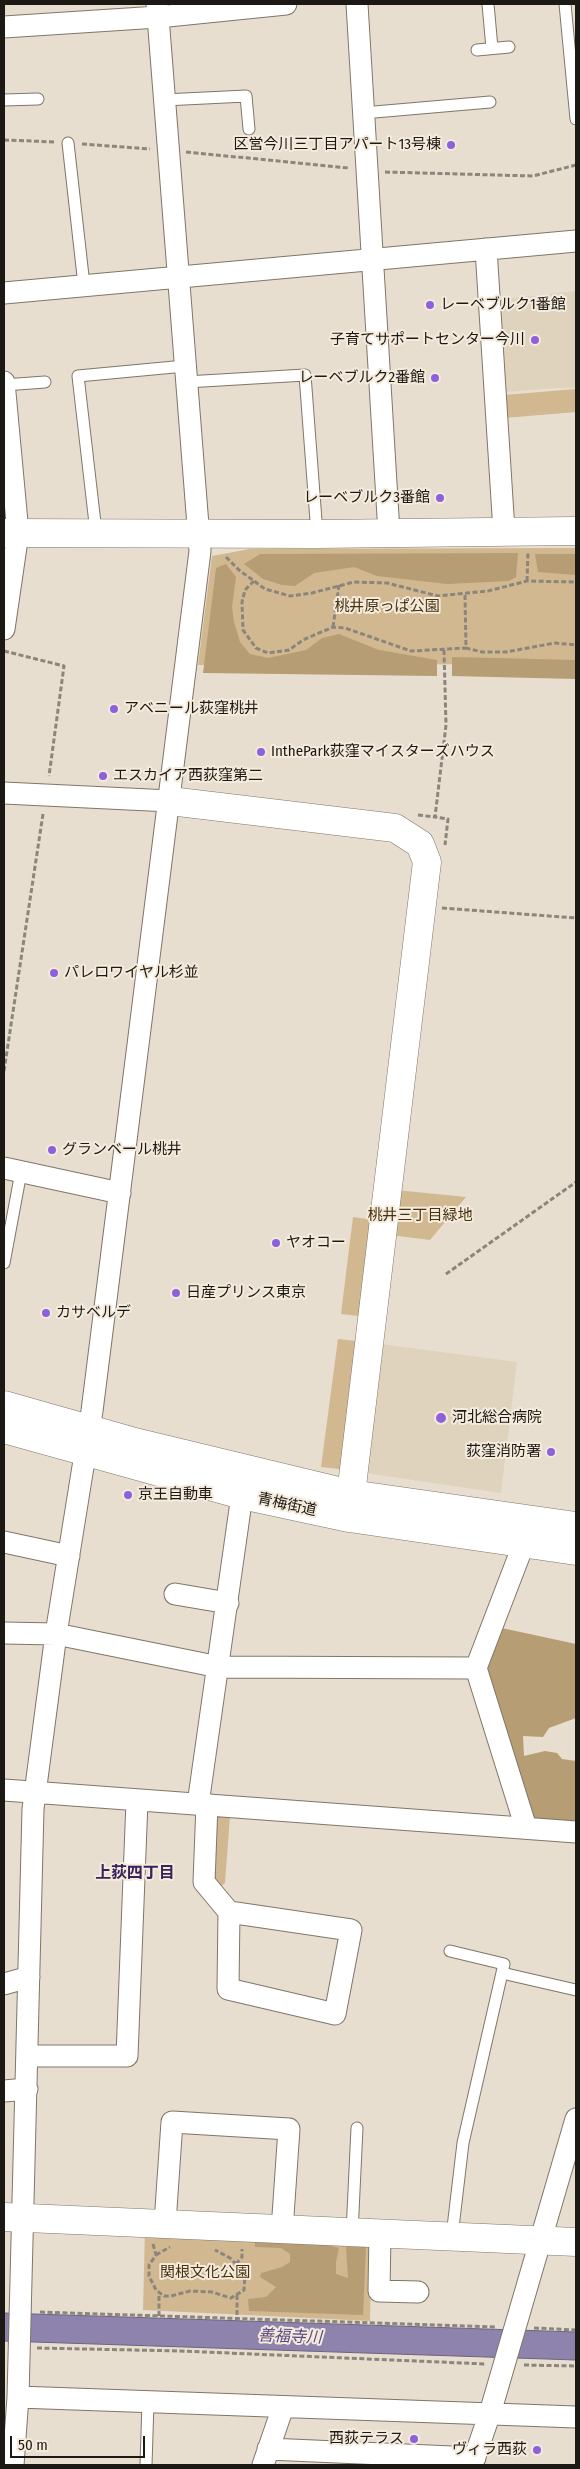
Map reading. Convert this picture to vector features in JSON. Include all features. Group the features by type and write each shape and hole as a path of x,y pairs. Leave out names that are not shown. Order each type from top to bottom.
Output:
{"street":[{"path":"4,27 158,10 286,4"},
{"path":"356,4 389,533"},
{"path":"13,2465 18,2397 13,2345 19,2314 13,2217 27,2089 35,1793 56,1634 87,1440 120,1193 200,551 158,10"},
{"path":"4,293 576,240"},
{"path":"486,249 504,531"},
{"path":"4,383 11,533 4,629"},
{"path":"11,533 200,532 317,534 576,530"},
{"path":"4,793 170,801 395,828 420,844 427,862 351,1494"},
{"path":"12,1170 120,1193"},
{"name":"青梅街道","path":"4,1405 87,1440 242,1495 349,1518 576,1551"},
{"name":"青梅街道","path":"4,1428 87,1440 351,1494 576,1526"},
{"path":"230,1912 228,1990 335,2014 351,1930 230,1912 204,1882 203,1804 242,1495"},
{"path":"4,1542 68,1556"},
{"path":"524,1543 476,1668 526,1828"},
{"path":"175,1594 228,1603"},
{"path":"4,1632 56,1634 219,1667 476,1668"},
{"path":"4,1790 576,1832"},
{"path":"28,2056 127,2056 137,1801"},
{"path":"4,1984 29,1976"},
{"path":"4,2091 27,2089"},
{"path":"283,2407 266,2457 474,2462 576,2120"},
{"path":"165,2231 172,2122 288,2129 282,2230"},
{"path":"13,2217 165,2231 282,2230 576,2242"},
{"path":"380,2233 379,2291 418,2292"},
{"path":"18,2397 490,2413 576,2418"}],"lane":[{"path":"488,4 492,48"},
{"path":"565,4 576,119"},
{"path":"477,50 509,47"},
{"path":"164,100 246,96 249,129"},
{"path":"4,100 38,99"},
{"path":"363,113 490,102"},
{"path":"68,143 84,285"},
{"path":"96,532 78,376 186,374 305,375 317,534"},
{"path":"4,383 44,382"},
{"path":"4,1263 12,1170"},
{"path":"450,1951 504,1964 463,2143 452,2236"},
{"path":"502,1973 576,1990"},
{"path":"352,2233 357,2128"},
{"path":"146,2465 148,2402"}],"path":[{"path":"4,140 169,150 408,174 534,176 576,165"},
{"path":"527,581 528,544"},
{"path":"221,552 238,570 265,589 290,596 312,593 354,582 386,583 438,596 465,594 527,581 576,582"},
{"path":"254,581 245,590 242,615 243,630 256,648 268,653 289,650 303,640 333,627 345,628 412,651 466,648 482,652 506,652 555,643 576,645"},
{"path":"333,627 339,585"},
{"path":"465,594 466,648"},
{"path":"444,650 446,726 435,817 448,819 445,848"},
{"path":"4,651 64,666 4,1071"},
{"path":"422,906 576,918"},
{"path":"446,1274 576,1182"},
{"path":"156,2255 153,2249 165,2231"},
{"path":"159,2316 159,2294 152,2284 148,2269 156,2255 165,2231"},
{"path":"210,2247 230,2258 245,2276 244,2290 231,2298"},
{"path":"159,2294 171,2296 190,2291 199,2291 231,2298 237,2305"},
{"path":"237,2295 237,2319"},
{"path":"49,2312 576,2330"},
{"path":"13,2345 576,2366"}],"shaded area":[{"path":"576,291 576,388 504,392 496,300"},
{"path":"518,553 516,577 509,581 447,584 377,576 354,567 314,573 295,586 282,585 263,579 244,564 260,554"},
{"path":"535,554 576,554 576,575 538,572"},
{"path":"226,564 236,577 232,607 234,622 240,642 250,654 268,658 306,650 322,638 339,634 379,650 437,660 437,676 203,673 216,568"},
{"path":"452,657 576,660 576,679 452,676"},
{"name":"河北総合病院","path":"381,1344 517,1362 501,1493 365,1473"},
{"path":"497,1627 576,1644 576,1718 549,1728 543,1737 523,1736 524,1756 545,1751 557,1753 562,1759 576,1761 576,1827 532,1824 484,1667"},
{"path":"255,2242 329,2245 339,2248 336,2274 348,2278 346,2247 366,2246 363,2315 249,2311 248,2299 266,2297 276,2287 260,2277 261,2273 282,2267 290,2262 290,2254 281,2248 255,2247"}],"green space":[{"path":"576,389 576,412 504,418 504,395"},
{"name":"桃井原っぱ公園","path":"576,548 576,664 198,665 212,556 250,549"},
{"name":"桃井三丁目緑地","path":"396,1190 466,1197 430,1240 390,1235"},
{"name":"桃井三丁目緑地","path":"353,1217 380,1221 367,1317 341,1314"},
{"path":"338,1339 365,1342 348,1470 321,1467"},
{"path":"214,1815 230,1816 225,1883 220,1887 214,1883"},
{"name":"関根文化公園","path":"145,2229 372,2242 370,2321 143,2310"}],"water":[{"name":"善福寺川","path":"4,2313 576,2332 576,2360 4,2341"}],"place":[{"name":"区営今川三丁目アパート13号棟","path":"451,145"},
{"name":"レーベブルク1番館","path":"430,305"},
{"name":"子育てサポートセンター今川","path":"535,340"},
{"name":"レーベブルク2番館","path":"435,378"},
{"name":"レーベブルク3番館","path":"440,498"},
{"name":"アベニール荻窪桃井","path":"114,709"},
{"name":"InthePark荻窪マイスターズハウス","path":"261,752"},
{"name":"エスカイア西荻窪第二","path":"103,776"},
{"name":"パレロワイヤル杉並","path":"54,973"},
{"name":"グランベール桃井","path":"52,1150"},
{"name":"ヤオコー","path":"276,1243"},
{"name":"日産プリンス東京","path":"176,1293"},
{"name":"カサベルデ","path":"46,1313"},
{"name":"河北総合病院","path":"441,1418"},
{"name":"荻窪消防署","path":"551,1452"},
{"name":"京王自動車","path":"128,1495"},
{"name":"西荻テラス","path":"414,2439"},
{"name":"ヴィラ西荻","path":"537,2450"}],"district":[{"name":"上荻四丁目","path":"135,1874"}]}
